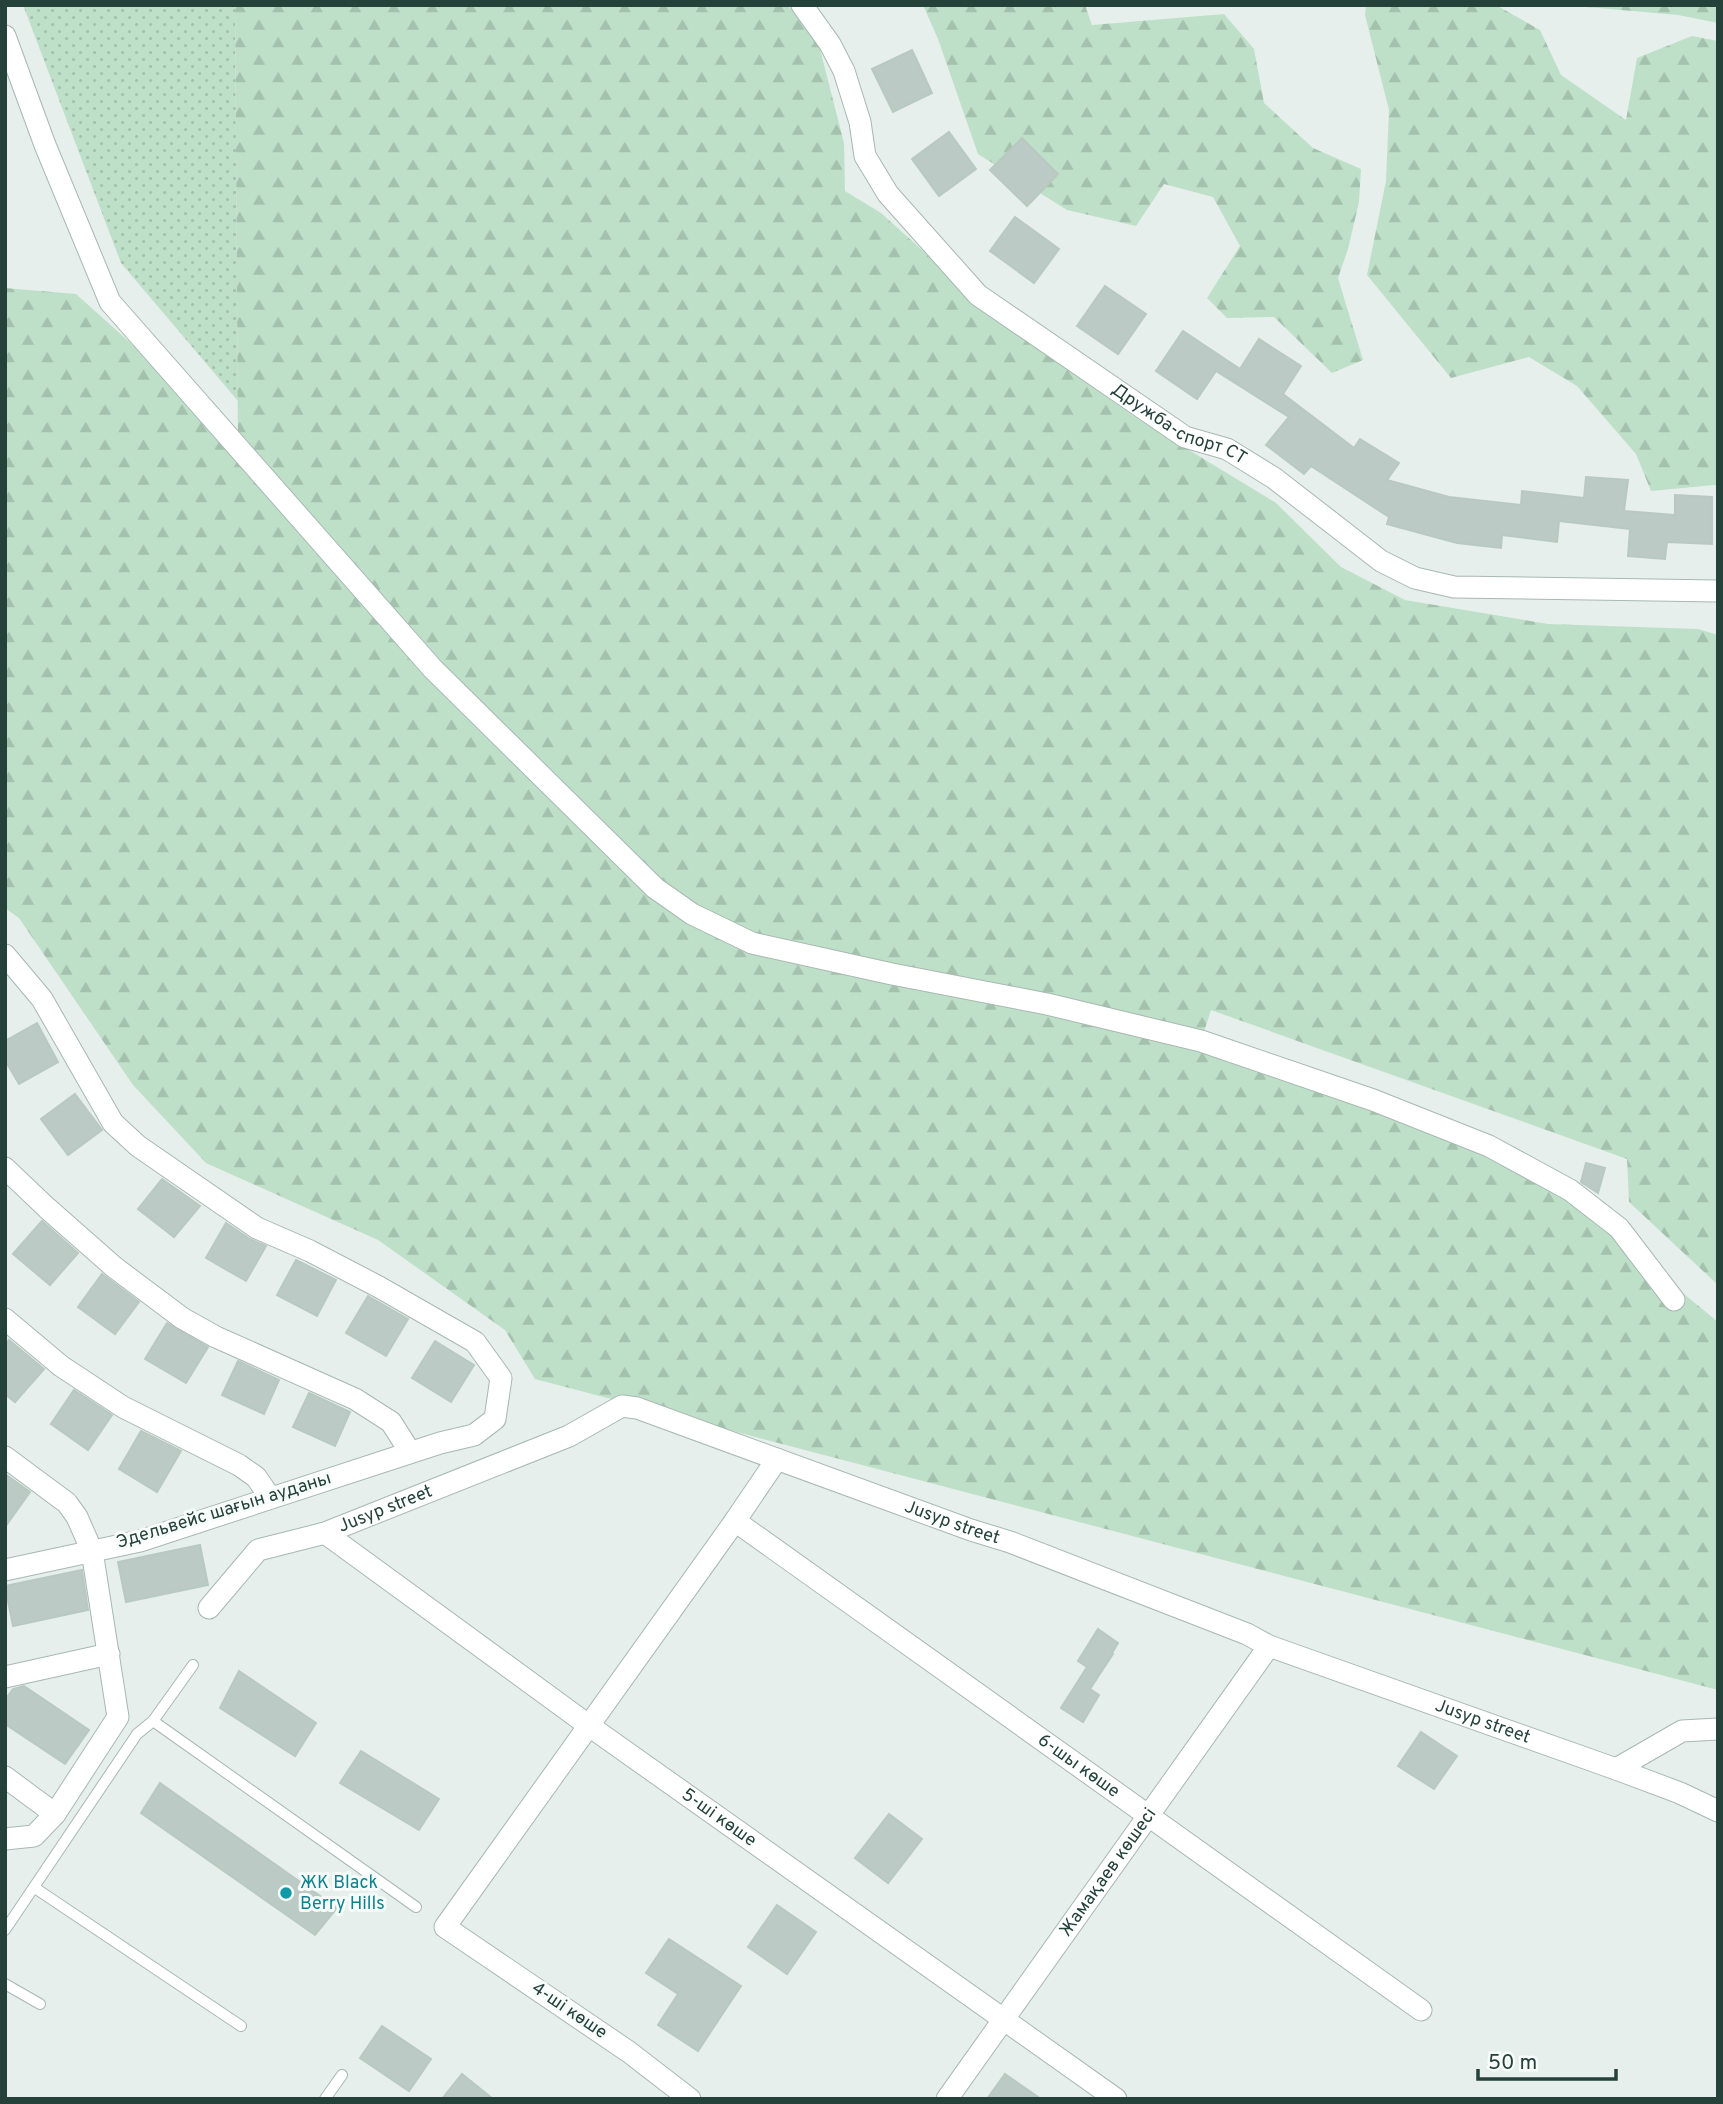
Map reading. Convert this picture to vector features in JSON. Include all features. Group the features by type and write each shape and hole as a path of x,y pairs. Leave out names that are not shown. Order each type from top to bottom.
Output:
{"street":[{"name":"Дружба-спорт СТ","path":"802,5 830,44 844,71 860,122 865,156 888,194 978,295 1185,437 1227,449 1274,478 1381,561 1415,578 1454,587 1718,591"},
{"path":"5,36 45,145 110,302 433,669 655,888 692,914 752,943 1047,1004 1201,1041 1373,1100 1489,1146 1570,1190 1619,1228 1674,1300"},
{"name":"Эдельвейс шағын ауданы","path":"5,955 41,999 113,1123 138,1146 257,1228 310,1251 475,1342 501,1378 495,1419 474,1435 411,1452 140,1541 5,1570"},
{"path":"5,1168 114,1267 182,1318 216,1337 355,1399 391,1422 411,1452"},
{"path":"5,1319 61,1366 123,1407 239,1465 257,1477 270,1497"},
{"name":"Jusyp street","path":"209,1608 258,1550 325,1533 569,1436 622,1406 637,1408 1022,1547 1247,1634 1269,1646 1616,1769 1718,1811"},
{"path":"5,1457 67,1503 77,1517 92,1551 118,1717 55,1814 34,1836 5,1839"},
{"path":"588,1725 777,1458"},
{"name":"6-шы көше","path":"734,1521 1421,2010"},
{"name":"5-ші көше","path":"325,1533 588,1725 1116,2099"},
{"name":"Жамақаев көшесі","path":"947,2099 1269,1646"},
{"path":"5,1677 109,1654"},
{"name":"4-ші көше","path":"588,1725 445,1927 629,2052 690,2099"},
{"path":"1616,1769 1682,1731 1718,1730"},
{"path":"5,1777 55,1814"}],"lane":[{"path":"5,1930 137,1734 153,1721 193,1665"},
{"path":"153,1721 416,1907"},
{"path":"35,1888 241,2026"},
{"path":"5,1984 40,2004"},
{"path":"325,2099 342,2075"}],"green space":[{"path":"23,5 235,5 238,401 121,263"},
{"path":"235,5 788,5 820,49 844,143 845,191 881,213 1010,329 1138,419 1276,503 1341,567 1405,600 1548,624 1698,629 1718,635 1718,1285 1629,1202 1627,1159 1211,1010 1199,1047 1533,1170 1718,1322 1718,1690 535,1379 505,1330 378,1240 206,1163 133,1085 19,918 5,908 5,288 76,294 223,426 238,443"},
{"path":"923,5 1085,5 1092,25 1224,14 1254,49 1264,103 1313,148 1361,169 1359,202 1338,278 1363,360 1332,373 1274,317 1227,318 1207,298 1240,246 1213,197 1164,184 1136,226 1067,210 978,154 938,39"},
{"path":"1366,5 1496,5 1540,30 1561,75 1626,120 1637,58 1692,36 1718,41 1718,486 1651,491 1636,454 1577,386 1529,357 1451,378 1367,275 1386,181 1389,110 1365,15"},
{"path":"1564,5 1718,5 1718,23 1678,15"}],"building":[{"path":"912,50 932,93 893,112 872,69"},
{"path":"949,132 976,169 939,196 912,159"},
{"path":"1022,138 1058,174 1027,206 990,170"},
{"path":"1015,217 1059,249 1034,283 990,251"},
{"path":"1105,286 1146,314 1118,354 1077,326"},
{"path":"1183,331 1240,369 1259,339 1301,366 1283,394 1354,448 1360,439 1399,463 1387,480 1449,497 1521,505 1522,491 1584,498 1586,477 1628,480 1624,511 1675,515 1675,495 1712,497 1712,544 1667,542 1665,559 1628,556 1630,529 1559,521 1557,542 1502,535 1501,548 1457,543 1387,524 1389,517 1311,466 1304,474 1266,445 1289,417 1216,371 1197,399 1156,371"},
{"path":"37,1023 58,1062 19,1084 5,1060 5,1041"},
{"path":"75,1094 102,1130 68,1155 41,1119"},
{"path":"1586,1163 1605,1168 1598,1193 1581,1182"},
{"path":"162,1179 200,1206 174,1237 138,1209"},
{"path":"42,1221 78,1253 50,1285 13,1254"},
{"path":"226,1223 266,1246 246,1281 206,1258"},
{"path":"296,1260 336,1280 317,1316 277,1295"},
{"path":"102,1274 139,1302 115,1334 78,1307"},
{"path":"368,1296 408,1319 386,1356 346,1333"},
{"path":"167,1323 208,1347 186,1383 145,1359"},
{"path":"9,1340 44,1369 15,1402 5,1394 5,1345"},
{"path":"435,1341 474,1365 451,1402 412,1378"},
{"path":"238,1361 279,1380 264,1414 222,1395"},
{"path":"74,1390 112,1415 88,1450 51,1424"},
{"path":"309,1393 350,1412 335,1446 293,1427"},
{"path":"141,1431 181,1451 157,1492 119,1469"},
{"path":"5,1474 30,1492 5,1527"},
{"path":"200,1545 208,1585 126,1602 118,1562"},
{"path":"82,1570 88,1610 13,1626 5,1586"},
{"path":"1098,1629 1118,1643 1090,1689 1099,1695 1083,1722 1061,1708 1087,1667 1078,1661"},
{"path":"239,1671 316,1723 295,1756 220,1708"},
{"path":"24,1686 89,1730 65,1764 5,1724 5,1700 13,1689"},
{"path":"1421,1732 1457,1756 1434,1789 1398,1766"},
{"path":"361,1751 439,1799 419,1830 340,1783"},
{"path":"160,1783 337,1908 315,1935 141,1813"},
{"path":"889,1814 922,1839 888,1883 855,1858"},
{"path":"777,1905 816,1932 787,1974 748,1947"},
{"path":"669,1939 741,1986 698,2051 658,2025 678,1994 646,1973"},
{"path":"382,2026 431,2059 409,2091 360,2058"},
{"path":"462,2074 493,2099 442,2099"},
{"path":"1005,2074 1041,2099 987,2099"}],"place":[{"name":"ЖК Black Berry Hills","path":"286,1893"}]}
